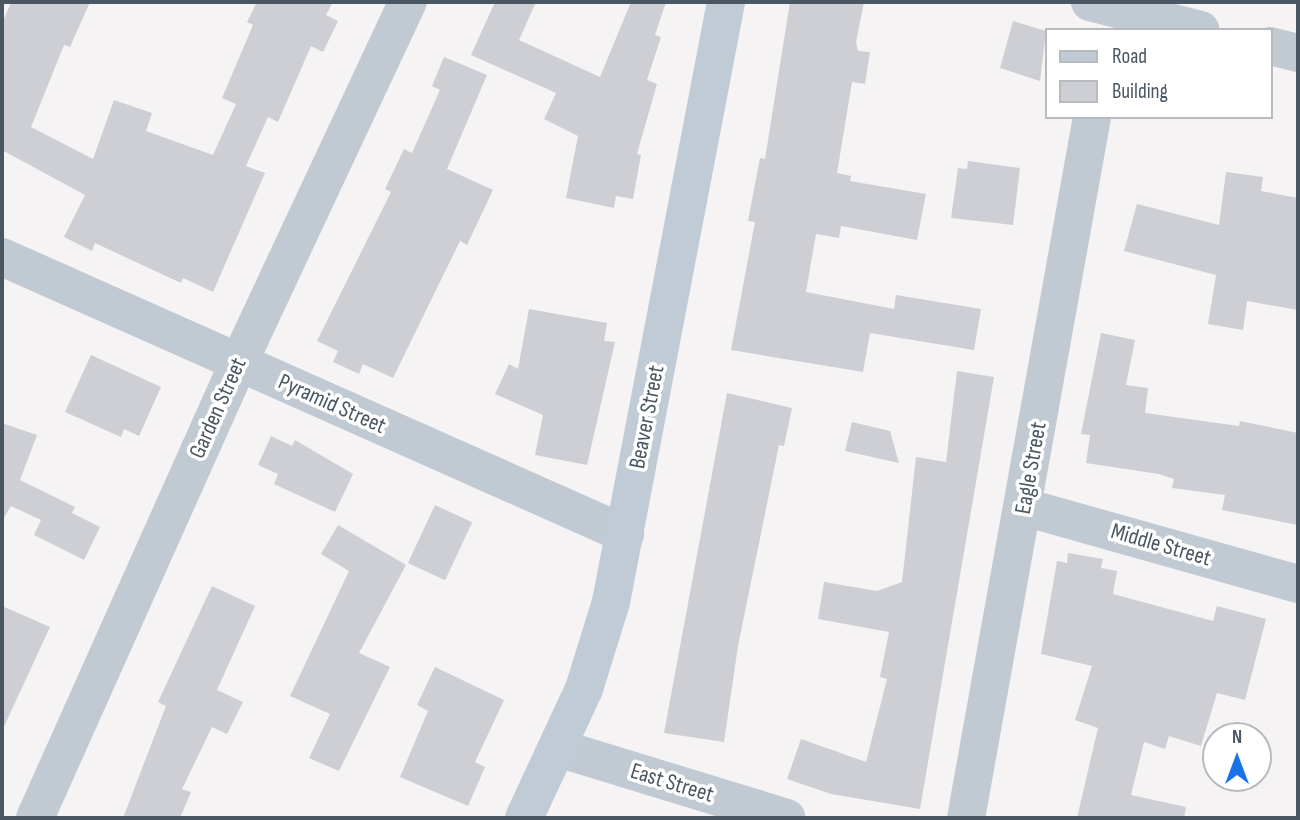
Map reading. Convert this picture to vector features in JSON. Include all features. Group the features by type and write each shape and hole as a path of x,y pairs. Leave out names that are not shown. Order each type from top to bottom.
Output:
{"street":[{"name":"Garden Street","path":"35,818 239,362 408,2"},
{"name":"Beaver Street","path":"524,818 558,748 601,639 625,534 726,2"},
{"path":"1103,13 1189,28"},
{"path":"1272,47 1298,53"},
{"name":"Eagle Street","path":"966,818 1092,119"},
{"name":"Pyramid Street","path":"2,257 625,534"},
{"name":"Middle Street","path":"1024,507 1298,584"},
{"name":"East Street","path":"558,748 787,818"}],"building":[{"path":"11,2 90,2 70,47 64,45 31,127 93,159 114,100 152,113 146,131 213,155 236,104 222,98 253,25 247,22 257,2 333,2 326,15 338,21 323,52 311,46 278,122 268,117 246,166 265,173 213,292 183,278 181,283 95,243 92,251 64,237 85,195 2,150 2,24"},
{"path":"495,2 536,2 519,40 600,77 631,2 666,2 655,35 661,37 647,80 657,84 637,154 641,155 633,199 616,196 614,208 566,198 578,136 544,119 556,93 471,55"},
{"path":"790,2 864,2 856,42 858,51 870,52 865,84 852,82 837,173 851,176 850,181 926,194 917,240 841,226 839,238 816,234 806,292 894,309 896,295 981,309 974,350 870,333 863,372 731,350 755,222 748,221 760,158 765,159"},
{"path":"1013,21 1044,30 1040,81 1000,68"},
{"path":"444,57 487,75 447,169 493,190 467,245 460,241 393,378 363,364 359,374 333,362 338,351 317,341 391,192 385,189 404,149 412,153 440,90 432,86"},
{"path":"968,161 1020,168 1013,225 951,218 958,168 967,169"},
{"path":"1226,172 1263,177 1261,191 1298,198 1298,310 1247,301 1243,330 1208,324 1216,275 1124,251 1137,204 1219,225"},
{"path":"529,309 607,323 604,341 615,342 587,465 535,455 543,415 495,394 509,364 518,369"},
{"path":"1101,333 1135,340 1126,385 1148,388 1145,413 1239,426 1240,421 1298,433 1298,525 1222,510 1225,495 1172,488 1174,479 1159,474 1086,463 1090,435 1081,434"},
{"path":"91,355 161,387 139,436 124,429 121,437 65,412"},
{"path":"957,371 994,377 920,809 831,794 787,779 801,739 866,762 887,679 880,677 889,632 818,619 824,582 877,591 902,582 916,457 946,462"},
{"path":"727,393 792,408 784,446 779,445 738,646 724,742 664,733"},
{"path":"852,422 890,431 899,463 845,451"},
{"path":"2,423 37,435 20,480 75,507 72,513 100,527 84,560 34,535 41,520 11,506 2,521"},
{"path":"271,436 292,446 295,440 353,474 335,512 274,484 278,474 258,465"},
{"path":"435,505 472,522 445,580 408,563"},
{"path":"338,525 406,565 359,653 390,667 339,771 309,758 330,714 290,696 349,571 321,554"},
{"path":"1068,553 1103,559 1101,568 1117,571 1113,594 1213,621 1217,606 1266,619 1245,700 1217,693 1208,722 1202,722 1201,746 1169,736 1165,749 1144,742 1131,795 1186,807 1184,818 1077,818 1098,728 1075,720 1092,666 1041,654 1057,561 1067,563"},
{"path":"212,586 255,606 217,690 243,702 227,734 212,727 182,789 191,792 180,818 123,818 166,706 158,702"},
{"path":"2,606 50,627 2,731"},
{"path":"435,667 504,700 475,762 485,767 468,806 400,777 428,711 417,705"}]}
